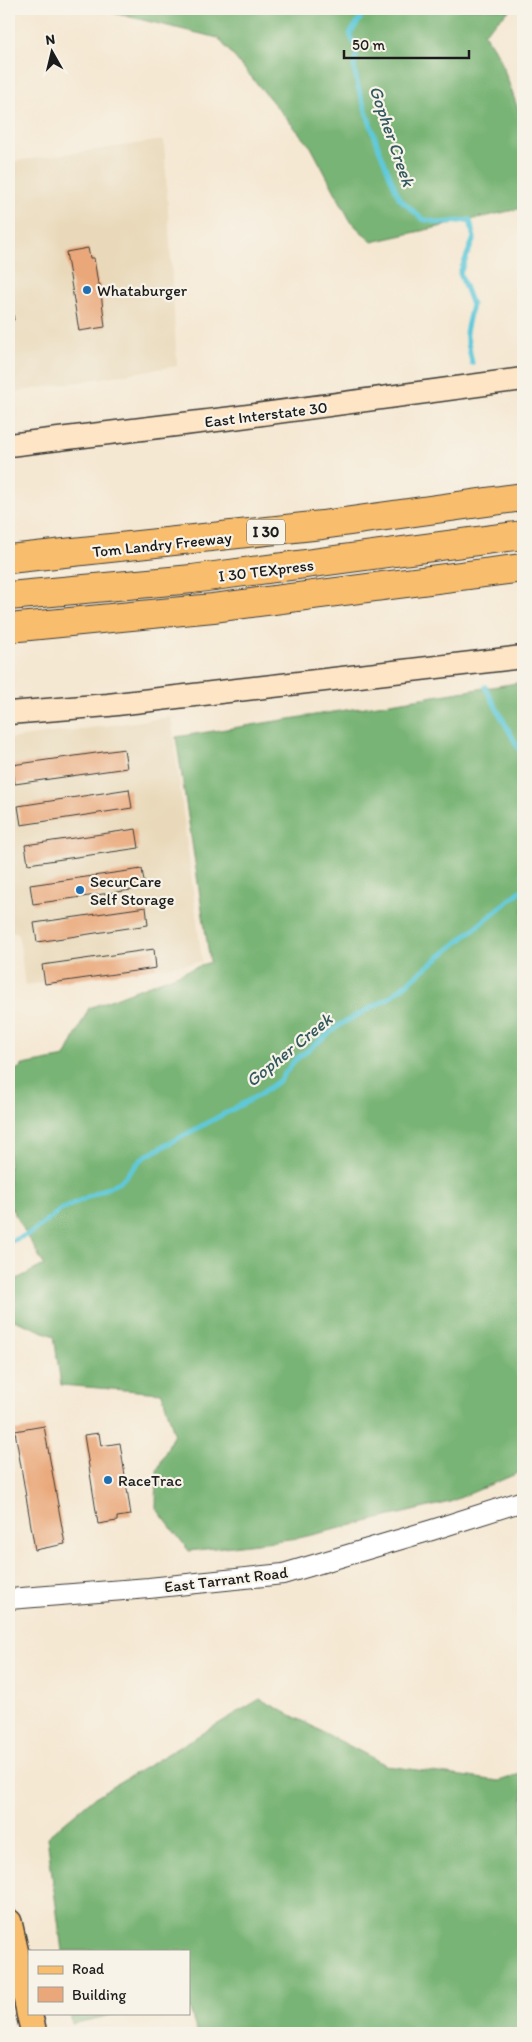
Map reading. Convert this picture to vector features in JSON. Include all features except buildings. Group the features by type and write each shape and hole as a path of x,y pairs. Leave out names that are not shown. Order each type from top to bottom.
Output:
{"highway":[{"name":"Tom Landry Freeway","path":"9,559 303,528 523,497"},
{"name":"I 30 TEXpress","path":"9,596 192,579 523,535"},
{"path":"9,628 223,607 523,568"}],"main road":[{"name":"East Interstate 30","path":"9,445 233,418 523,379"},
{"path":"9,714 118,704 523,657"},
{"path":"9,1922 28,2008"},
{"path":"29,2014 34,2033"}],"street":[{"name":"East Tarrant Road","path":"9,1599 149,1588 283,1574 432,1530 523,1500"}],"shaded area":[{"path":"164,140 177,366 9,393 9,162"},
{"path":"171,717 202,962 25,985 18,932 9,933 9,739"}],"green space":[{"path":"97,9 511,9 484,33 500,58 523,123 523,208 372,242 351,222 311,147 218,38"},
{"path":"523,682 523,1471 450,1502 299,1538 189,1551 156,1508 157,1471 174,1433 162,1393 61,1385 54,1336 9,1318 9,1283 44,1265 9,1204 9,1075 23,1065 65,1057 89,1008 210,962 176,737"},
{"path":"260,1699 388,1766 499,1781 523,1773 523,2033 197,2033 190,2009 190,1950 62,1950 47,1837 95,1797"},
{"path":"70,2014 116,2014 72,2024"}],"waterway":[{"name":"Gopher Creek","path":"358,9 360,19 350,34 357,50 354,67 358,87 379,149 399,198 422,219 440,223 470,220 474,238 460,273 472,305 466,332 472,363"},
{"name":"Gopher Creek","path":"485,687 521,753 523,768"},
{"name":"Gopher Creek","path":"523,870 523,876"},
{"name":"Gopher Creek","path":"9,1242 31,1233 62,1209 120,1182 144,1157 259,1095 280,1080 294,1061 341,1024 389,998 523,889"}],"place":[{"name":"Whataburger","path":"87,290"},
{"name":"SecurCare Self Storage","path":"80,890"},
{"name":"RaceTrac","path":"108,1480"}]}
